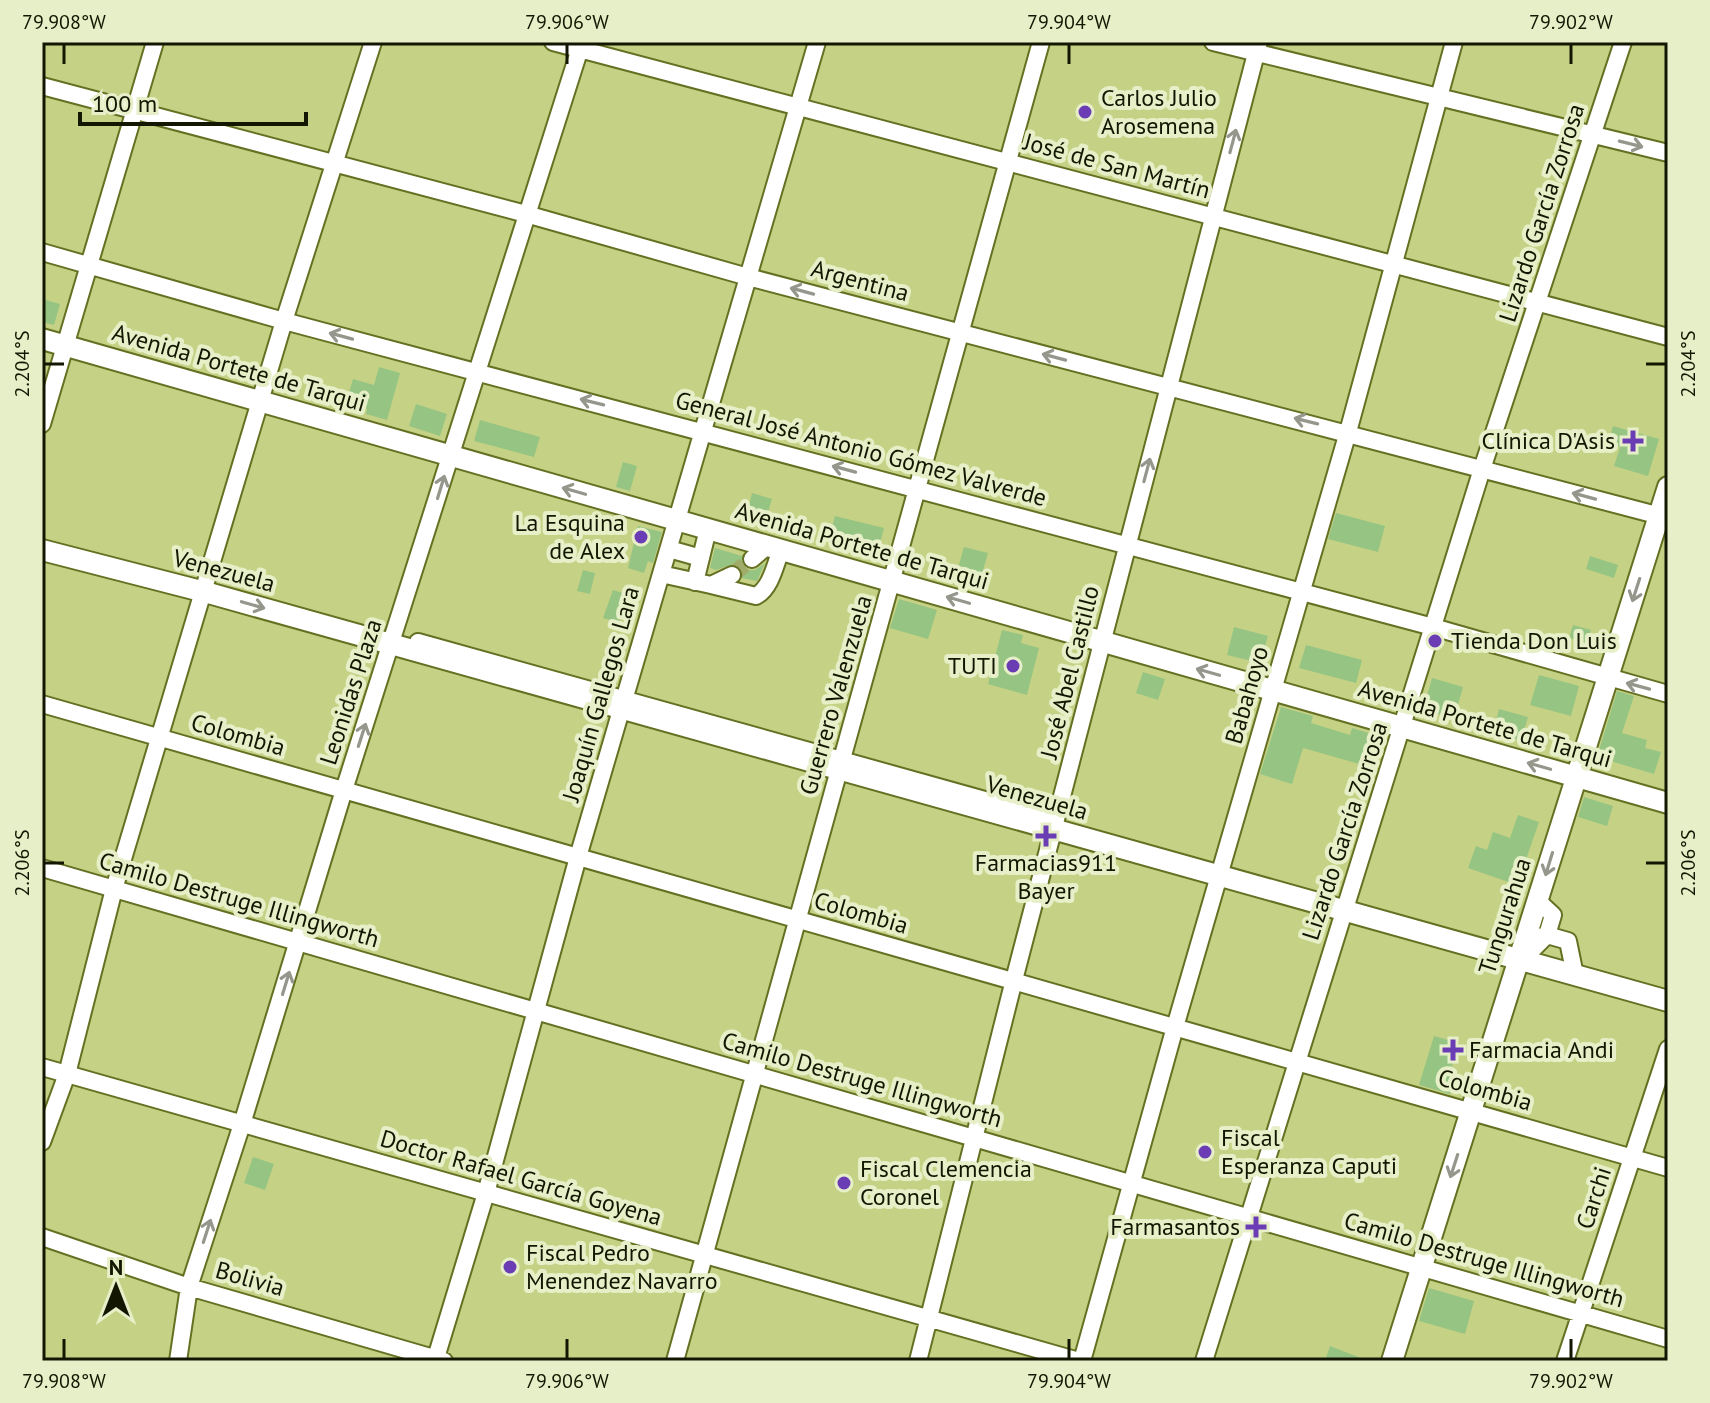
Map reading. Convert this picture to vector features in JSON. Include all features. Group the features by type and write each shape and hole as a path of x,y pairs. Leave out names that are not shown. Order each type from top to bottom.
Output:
{"main road":[{"name":"Avenida Portete de Tarqui","path":"42,339 708,529 767,552 893,582 1668,803"},
{"name":"Tungurahua","path":"1392,1361 1608,678 1664,516 1668,487"},
{"name":"Venezuela","path":"42,550 623,703 1523,953 1668,1001"}],"street":[{"path":"42,424 155,42"},
{"path":"42,1142 67,1074 114,889 284,321 373,42"},
{"name":"José de San Martín","path":"553,42 581,46 798,107 1668,337"},
{"name":"Joaquín Gallegos Lara","path":"439,1360 578,857 817,42"},
{"name":"Guerrero Valenzuela","path":"675,1361 1041,42"},
{"path":"1213,42 1257,48 1438,97 1668,153"},
{"name":"Babahoyo","path":"1080,1361 1348,432 1454,42"},
{"name":"Lizardo García Zorrosa","path":"1204,1361 1482,469 1623,42"},
{"name":"Leonidas Plaza","path":"178,1361 189,1287 581,46"},
{"name":"José Abel Castillo","path":"918,1361 1257,48"},
{"name":"Argentina","path":"42,86 526,214 748,277 1664,516"},
{"name":"General José Antonio Gómez Valverde","path":"42,252 284,321 1433,627 1668,694"},
{"path":"703,584 701,558 708,529"},
{"path":"42,542 151,570 164,581"},
{"path":"669,549 701,558"},
{"path":"661,574 756,596 767,586 767,552"},
{"path":"703,584 732,575"},
{"name":"Colombia","path":"42,704 1668,1168"},
{"name":"Camilo Destruge Illingworth","path":"42,868 1668,1339"},
{"path":"1523,953 1547,935 1553,915 1538,901"},
{"path":"1547,935 1568,941 1574,970"},
{"name":"Venezuela","path":"1574,970 1668,991"},
{"name":"Carchi","path":"1565,1361 1668,1049"},
{"name":"Doctor Rafael García Goyena","path":"42,1067 1080,1361"},
{"name":"Bolivia","path":"42,1237 189,1287 439,1360"}],"building":[{"path":"42,299 60,304 54,325 42,322"},
{"path":"379,367 400,373 387,420 366,414 367,409 346,403 353,379 374,385"},
{"path":"416,404 447,414 440,436 409,426"},
{"path":"480,420 540,437 534,457 474,441"},
{"name":"Clínica D'Asis","path":"1613,426 1659,439 1648,476 1614,466 1620,447 1608,444"},
{"path":"623,462 637,466 630,491 616,487"},
{"path":"752,493 772,499 765,522 746,517"},
{"path":"1336,513 1385,526 1378,552 1328,539"},
{"path":"835,516 884,528 877,554 828,541"},
{"path":"638,526 662,532 653,563 648,561 644,573 628,568"},
{"path":"964,547 988,553 982,574 958,568"},
{"path":"715,548 742,556 743,566 749,570 755,570 765,563 757,581 742,578 742,570 734,564 716,570 710,568"},
{"path":"1590,556 1618,565 1614,578 1586,569"},
{"path":"583,570 595,573 590,594 577,591"},
{"path":"613,590 639,598 633,615 623,611 619,623 603,618"},
{"path":"899,599 937,610 928,639 890,628"},
{"path":"1573,625 1591,630 1587,643 1569,638"},
{"path":"1234,627 1268,636 1260,663 1227,655"},
{"name":"TUTI","path":"1002,630 1023,635 1021,643 1039,648 1027,695 988,684"},
{"path":"1306,645 1362,660 1356,683 1299,668"},
{"path":"1143,672 1165,679 1158,700 1136,693"},
{"path":"1539,675 1579,686 1571,716 1530,705"},
{"path":"1432,678 1463,687 1454,718 1423,710"},
{"path":"1617,691 1634,696 1622,733 1647,740 1645,748 1661,752 1654,774 1597,757"},
{"path":"1281,707 1313,716 1311,723 1350,735 1352,728 1379,736 1370,767 1303,748 1292,784 1260,774"},
{"path":"1499,709 1528,717 1521,741 1493,733"},
{"path":"1584,797 1613,806 1607,826 1578,817"},
{"path":"1518,815 1539,822 1517,885 1468,868 1476,846 1487,850 1493,832 1510,838"},
{"path":"1434,1036 1459,1043 1451,1070 1457,1072 1450,1094 1419,1085"},
{"path":"253,1157 274,1164 265,1190 244,1183"},
{"path":"1429,1288 1474,1301 1465,1334 1419,1321"},
{"path":"1330,1346 1366,1360 1366,1361 1325,1361"}],"tunnel":[{"path":"732,575 752,559"}],"place":[{"name":"Carlos Julio Arosemena","path":"1085,112"},
{"name":"Clínica D'Asis","path":"1633,441"},
{"name":"La Esquina de Alex","path":"641,537"},
{"name":"Tienda Don Luis","path":"1435,641"},
{"name":"TUTI","path":"1013,666"},
{"name":"Farmacias911 Bayer","path":"1046,836"},
{"name":"Farmacia Andi","path":"1453,1050"},
{"name":"Fiscal Esperanza Caputi","path":"1205,1152"},
{"name":"Fiscal Clemencia Coronel","path":"844,1183"},
{"name":"Farmasantos","path":"1256,1227"},
{"name":"Fiscal Pedro Menendez Navarro","path":"510,1267"}]}
